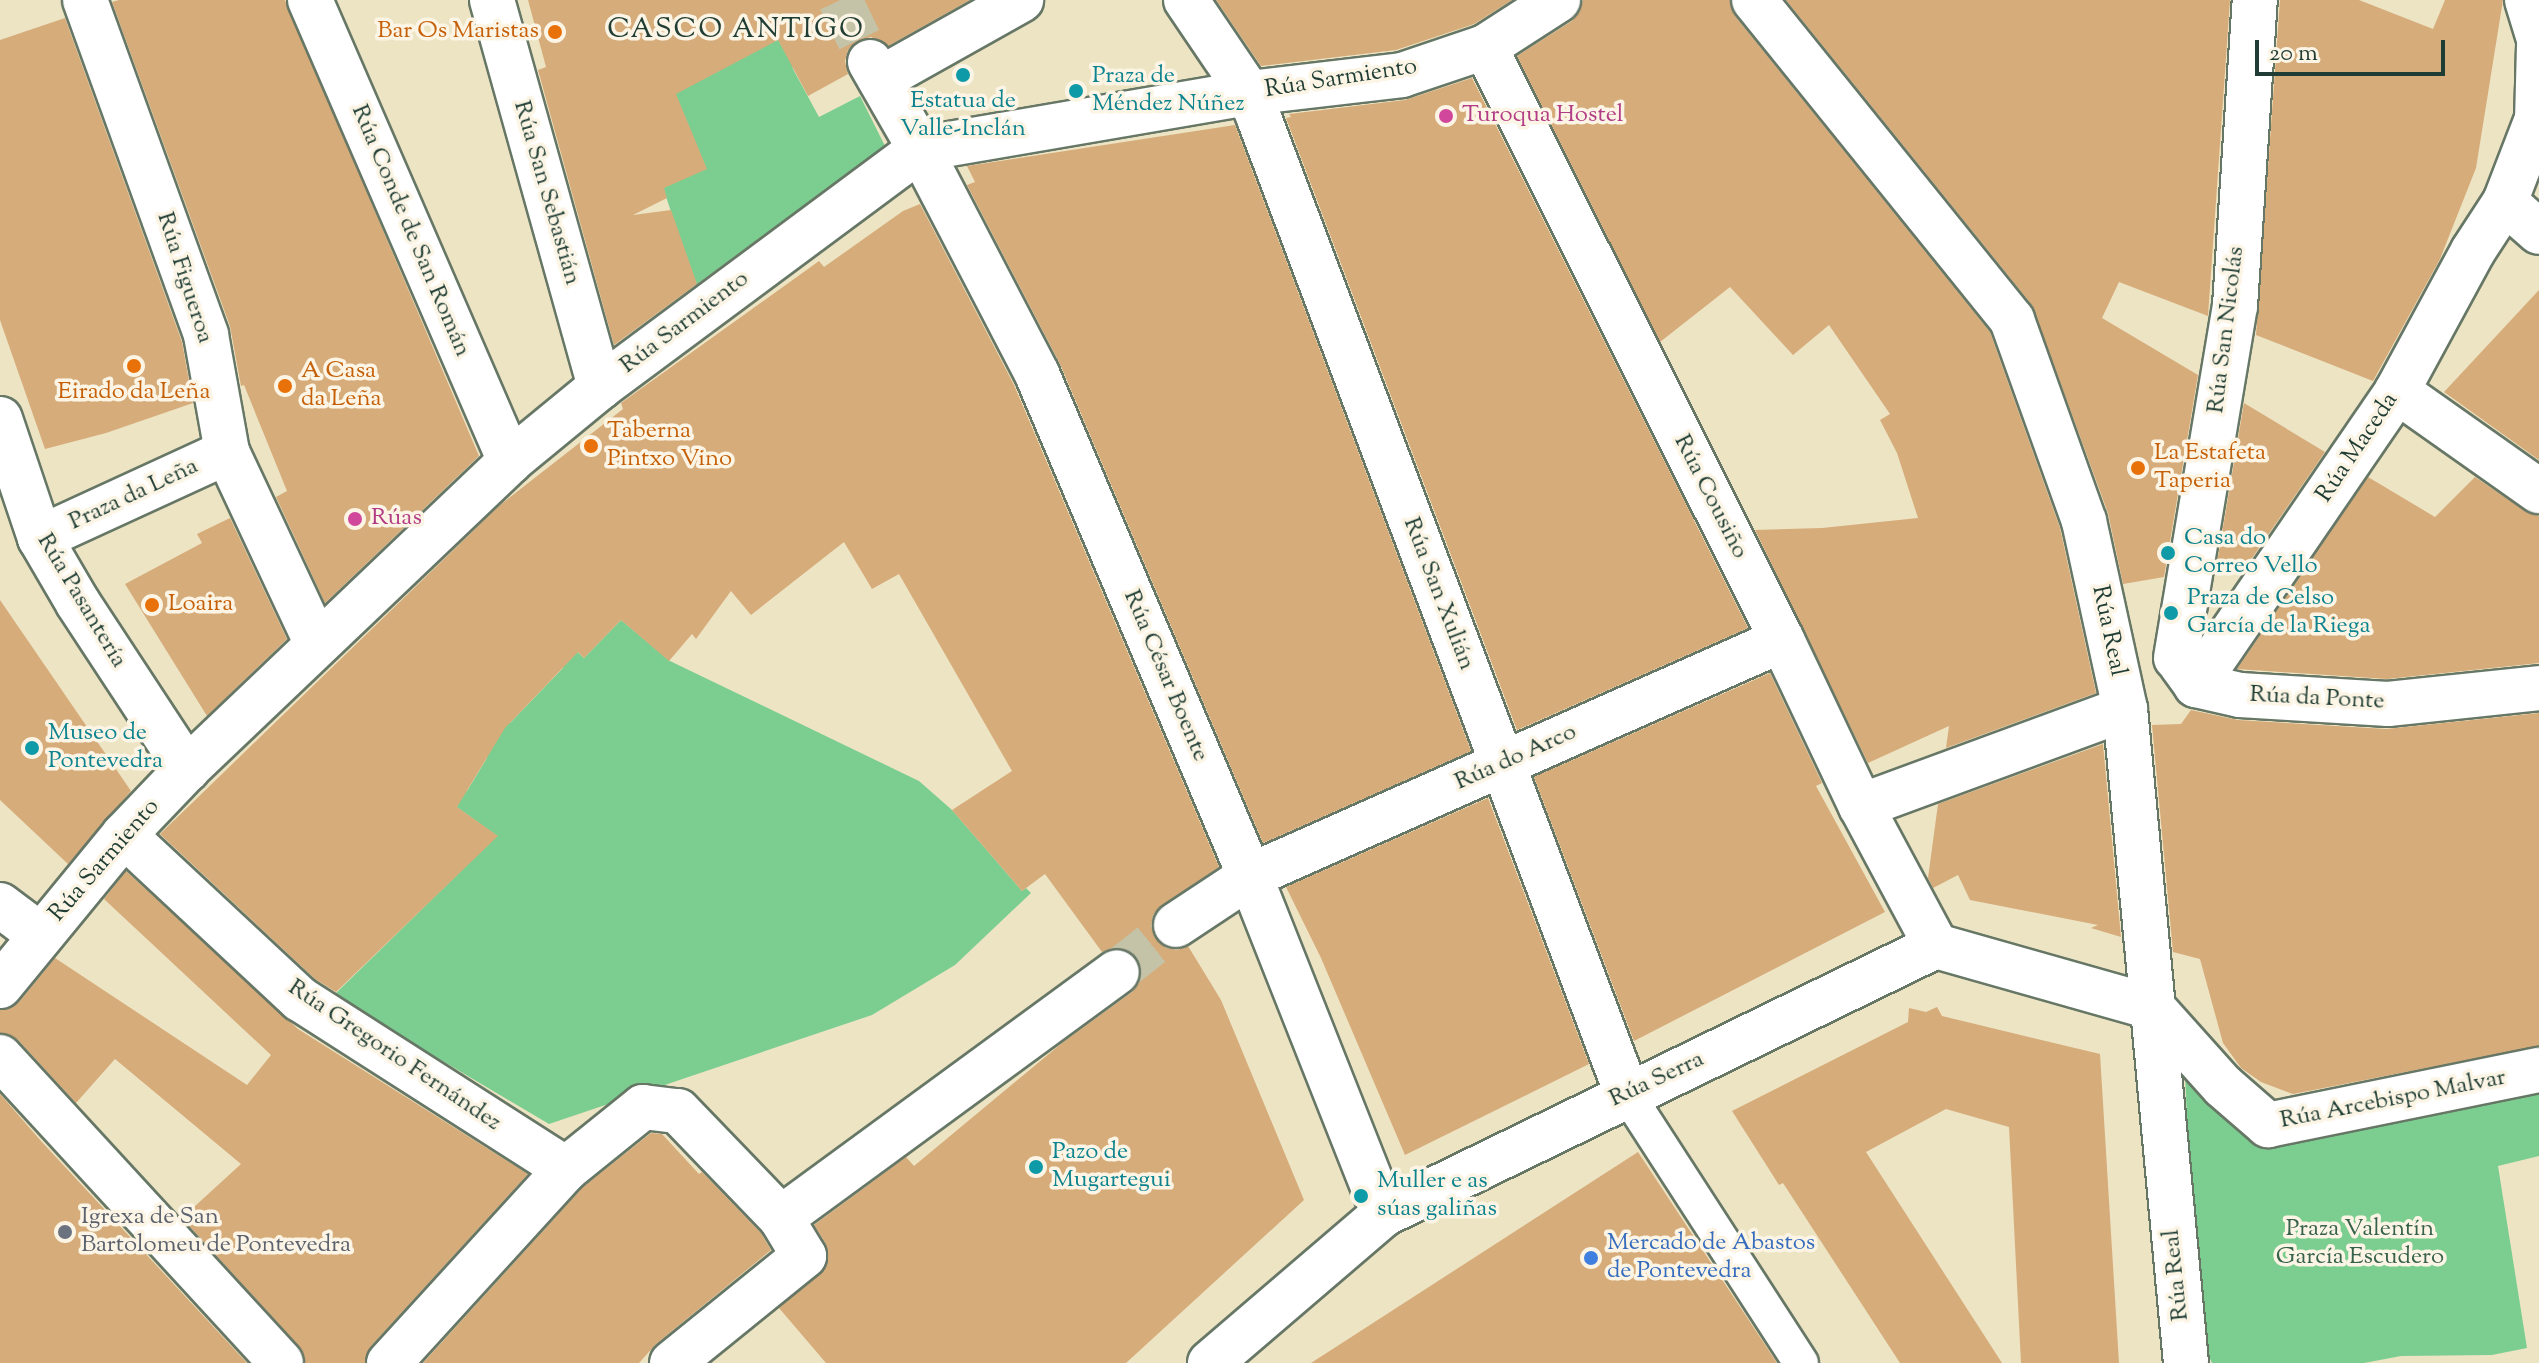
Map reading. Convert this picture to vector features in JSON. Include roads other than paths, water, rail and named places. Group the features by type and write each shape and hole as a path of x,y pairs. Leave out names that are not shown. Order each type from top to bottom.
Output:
{"street":[{"name":"Rúa Figueroa","path":"85,0 206,335 227,452 317,644"},
{"name":"Rúa Conde de San Román","path":"310,0 510,461"},
{"name":"Rúa San Sebastián","path":"492,0 600,387"},
{"name":"Rúa César Boente","path":"1021,0 875,71 920,149 1037,374 1250,876 1384,1214"},
{"name":"Rúa San Xulián","path":"1186,0 1249,93 1627,1094"},
{"name":"Rúa Sarmiento","path":"0,986 124,835 187,769 510,461 600,387 920,149 1249,93 1402,75 1485,47 1558,0"},
{"name":"Rúa Real","path":"1754,0 2012,320 2084,521 2125,709 2186,1363"},
{"name":"Rúa San Nicolás","path":"2186,672 2235,306 2255,0"},
{"name":"Rúa Maceda","path":"2186,672 2397,391 2473,251 2505,202 2537,119 2539,42 2527,0"},
{"name":"Rúa Cousiño","path":"1485,47 1782,640 1861,806 1936,946"},
{"path":"2505,202 2539,232"},
{"path":"2397,391 2539,491"},
{"name":"Rúa Pasantería","path":"3,434 40,538 78,603 187,769"},
{"name":"Praza da Leña","path":"40,538 227,452"},
{"name":"Rúa do Arco","path":"1176,925 1250,876 1782,640"},
{"name":"Rúa da Ponte","path":"2111,644 2240,695 2388,704 2539,688"},
{"path":"1861,806 2125,709"},
{"name":"Rúa Gregorio Fernández","path":"124,835 300,999 566,1169"},
{"path":"0,905 40,935"},
{"path":"1936,946 2152,1007"},
{"name":"Rúa Serra","path":"1210,1363 1384,1214 1936,946"},
{"path":"787,1229 1117,972"},
{"name":"Rúa Arcebispo Malvar","path":"2152,1007 2223,1086 2268,1125 2539,1070"},
{"path":"0,1057 281,1363"},
{"path":"389,1363 566,1169 643,1107 678,1111 787,1229 804,1256 672,1363"}],"lane":[{"path":"1627,1094 1801,1363"}],"tunnel":[{"path":"840,0 870,62"},
{"path":"1117,972 1176,925"}],"place":[{"name":"Bar Os Maristas","path":"555,32"},
{"name":"Estatua de Valle-Inclán","path":"963,75"},
{"name":"Praza de Méndez Núñez","path":"1076,91"},
{"name":"Turoqua Hostel","path":"1446,116"},
{"name":"Eirado da Leña","path":"134,366"},
{"name":"A Casa da Leña","path":"285,386"},
{"name":"Taberna Pintxo Vino","path":"591,446"},
{"name":"La Estafeta Taperia","path":"2138,468"},
{"name":"Rúas","path":"355,519"},
{"name":"Casa do Correo Vello","path":"2168,553"},
{"name":"Loaira","path":"152,605"},
{"name":"Praza de Celso García de la Riega","path":"2171,613"},
{"name":"Museo de Pontevedra","path":"32,748"},
{"name":"Pazo de Mugartegui","path":"1036,1167"},
{"name":"Muller e as súas galiñas","path":"1361,1196"},
{"name":"Igrexa de San Bartolomeu de Pontevedra","path":"65,1232"},
{"name":"Mercado de Abastos de Pontevedra","path":"1591,1258"}],"district":[{"name":"CASCO ANTIGO","path":"736,30"}],"park label":[{"name":"Praza Valentín García Escudero","path":"2360,1244"}]}
